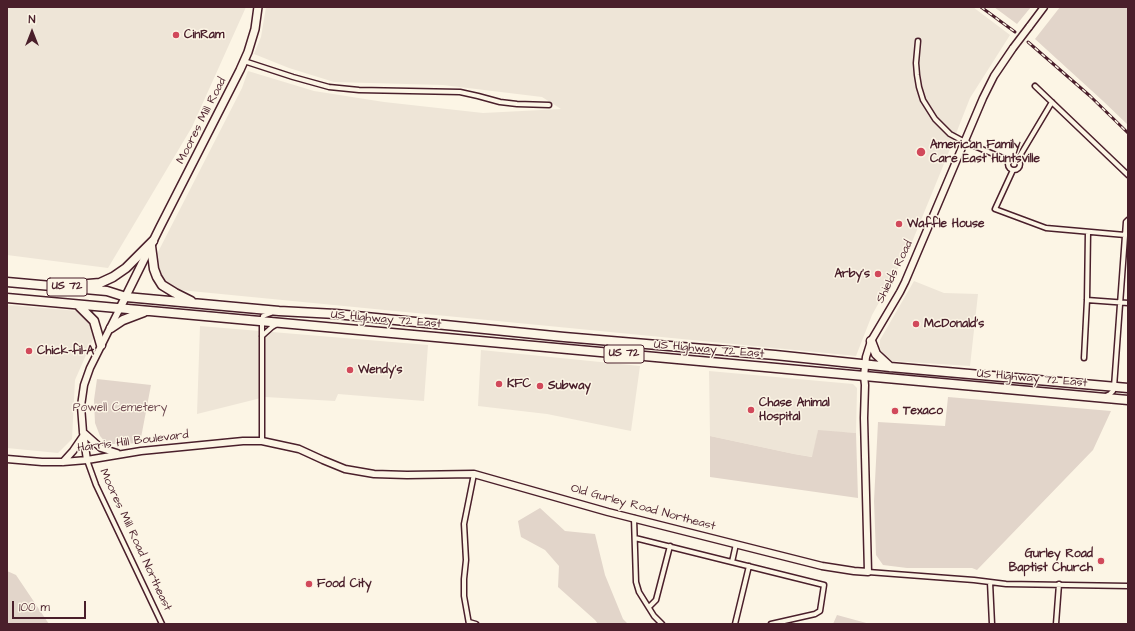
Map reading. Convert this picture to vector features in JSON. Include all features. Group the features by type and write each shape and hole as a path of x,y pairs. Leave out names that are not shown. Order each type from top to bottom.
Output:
{"highway":[{"path":"75,288 88,284 100,283 113,277 126,268 152,243"},
{"path":"152,243 154,269 162,285 195,303"},
{"name":"US 72","path":"7,282 107,291 126,297"},
{"name":"US Highway 72 East","path":"126,297 279,311 336,314 564,337 1128,388"},
{"name":"US 72","path":"7,298 120,308"},
{"path":"78,304 94,321 101,345"},
{"name":"US Highway 72 East","path":"120,308 1128,400"},
{"path":"111,328 128,318 148,311"},
{"path":"871,341 876,354 890,367"}],"main road":[{"name":"Moores Mill Road","path":"152,243 244,61 255,29 258,7"},
{"name":"Moores Mill Road Northeast","path":"120,308 152,243"}],"street":[{"name":"Shields Road","path":"868,572 864,376 865,364 871,341 905,282 983,98 994,76 1044,7"},
{"path":"918,41 916,63 917,76 924,100 934,119 950,134 1010,161"},
{"path":"244,61 333,88 460,92 500,102 549,105"},
{"path":"1035,86 1128,175"},
{"path":"1012,170 1019,168 1020,162 1018,159 1052,102"},
{"path":"1010,161 1014,158 1018,159"},
{"path":"1010,161 1009,166 1012,170"},
{"path":"1012,170 995,209 1046,228 1125,235"},
{"path":"1099,397 1110,394 1114,387 1126,222 1128,220"},
{"path":"1084,358 1088,232"},
{"path":"1087,300 1128,303"},
{"name":"Moores Mill Road Northeast","path":"120,308 90,368 84,385 82,406 83,434 87,460 96,485 162,624"},
{"path":"262,441 262,316 279,311"},
{"path":"262,336 279,323"},
{"path":"62,462 73,451 83,434 101,448 120,454"},
{"name":"Harris Hill Boulevard","path":"7,459 62,462 224,442 262,441"},
{"name":"Old Gurley Road Northeast","path":"262,441 299,449 345,469 374,474 474,474 634,518 822,566 854,571 931,576 1006,584 1128,586"},
{"path":"474,474 464,524 466,560 464,596 469,623 476,624"},
{"path":"634,518 636,582 639,592 654,616 662,624"},
{"path":"634,538 824,585 820,611 815,614 771,624"},
{"path":"732,562 736,544"},
{"path":"649,607 656,600 670,546"},
{"path":"735,624 749,566"},
{"path":"990,582 992,624"},
{"path":"1056,624 1059,584"}],"shaded area":[{"path":"7,7 246,7 192,127 108,268 7,255"},
{"path":"266,7 973,7 1010,35 970,98 910,247 872,315 856,356 180,290 159,279 157,254 242,88 248,71 314,91 384,102 483,113 561,109 542,97 443,85 334,82 289,68 254,54 261,37"},
{"path":"914,281 944,293 978,294 970,366 893,361 884,356 880,348 880,340"},
{"path":"7,305 78,311 91,319 94,337 75,380 72,439 58,453 7,448"},
{"path":"200,326 428,345 424,401 338,394 335,401 265,397 197,414"},
{"path":"481,350 640,366 631,431 547,414 478,406"},
{"path":"709,371 853,384 857,388 856,433 818,431 813,457 710,436"}],"green space":[{"path":"994,7 1031,7 1017,24"},
{"path":"1060,7 1128,7 1128,125 1035,39"},
{"name":"Powell Cemetery","path":"97,379 151,385 140,443 107,444 100,436 95,423 94,400"},
{"path":"948,397 1111,411 1093,450 977,570 972,568 907,568 883,565 876,555 874,501 878,422 945,426"},
{"path":"818,430 856,433 858,498 710,477 710,436 812,457"},
{"path":"540,508 565,531 595,534 605,575 623,619 628,624 598,624 558,587 559,566 545,550 521,537 518,521"},
{"path":"7,571 16,575 49,624 7,624"},
{"path":"837,615 870,624 833,624"}],"railway":[{"path":"981,7 1015,32"},
{"path":"1028,42 1090,96 1128,133"}],"place":[{"name":"CinRam","path":"176,35"},
{"name":"American Family Care East Huntsville","path":"921,152"},
{"name":"Waffle House","path":"899,224"},
{"name":"Arby's","path":"878,274"},
{"name":"McDonald's","path":"916,324"},
{"name":"Chick-fil-A","path":"29,351"},
{"name":"Wendy's","path":"350,370"},
{"name":"KFC","path":"499,384"},
{"name":"Subway","path":"540,386"},
{"name":"Chase Animal Hospital","path":"751,410"},
{"name":"Texaco","path":"895,411"},
{"name":"Gurley Road Baptist Church","path":"1101,561"},
{"name":"Food City","path":"309,584"}]}
